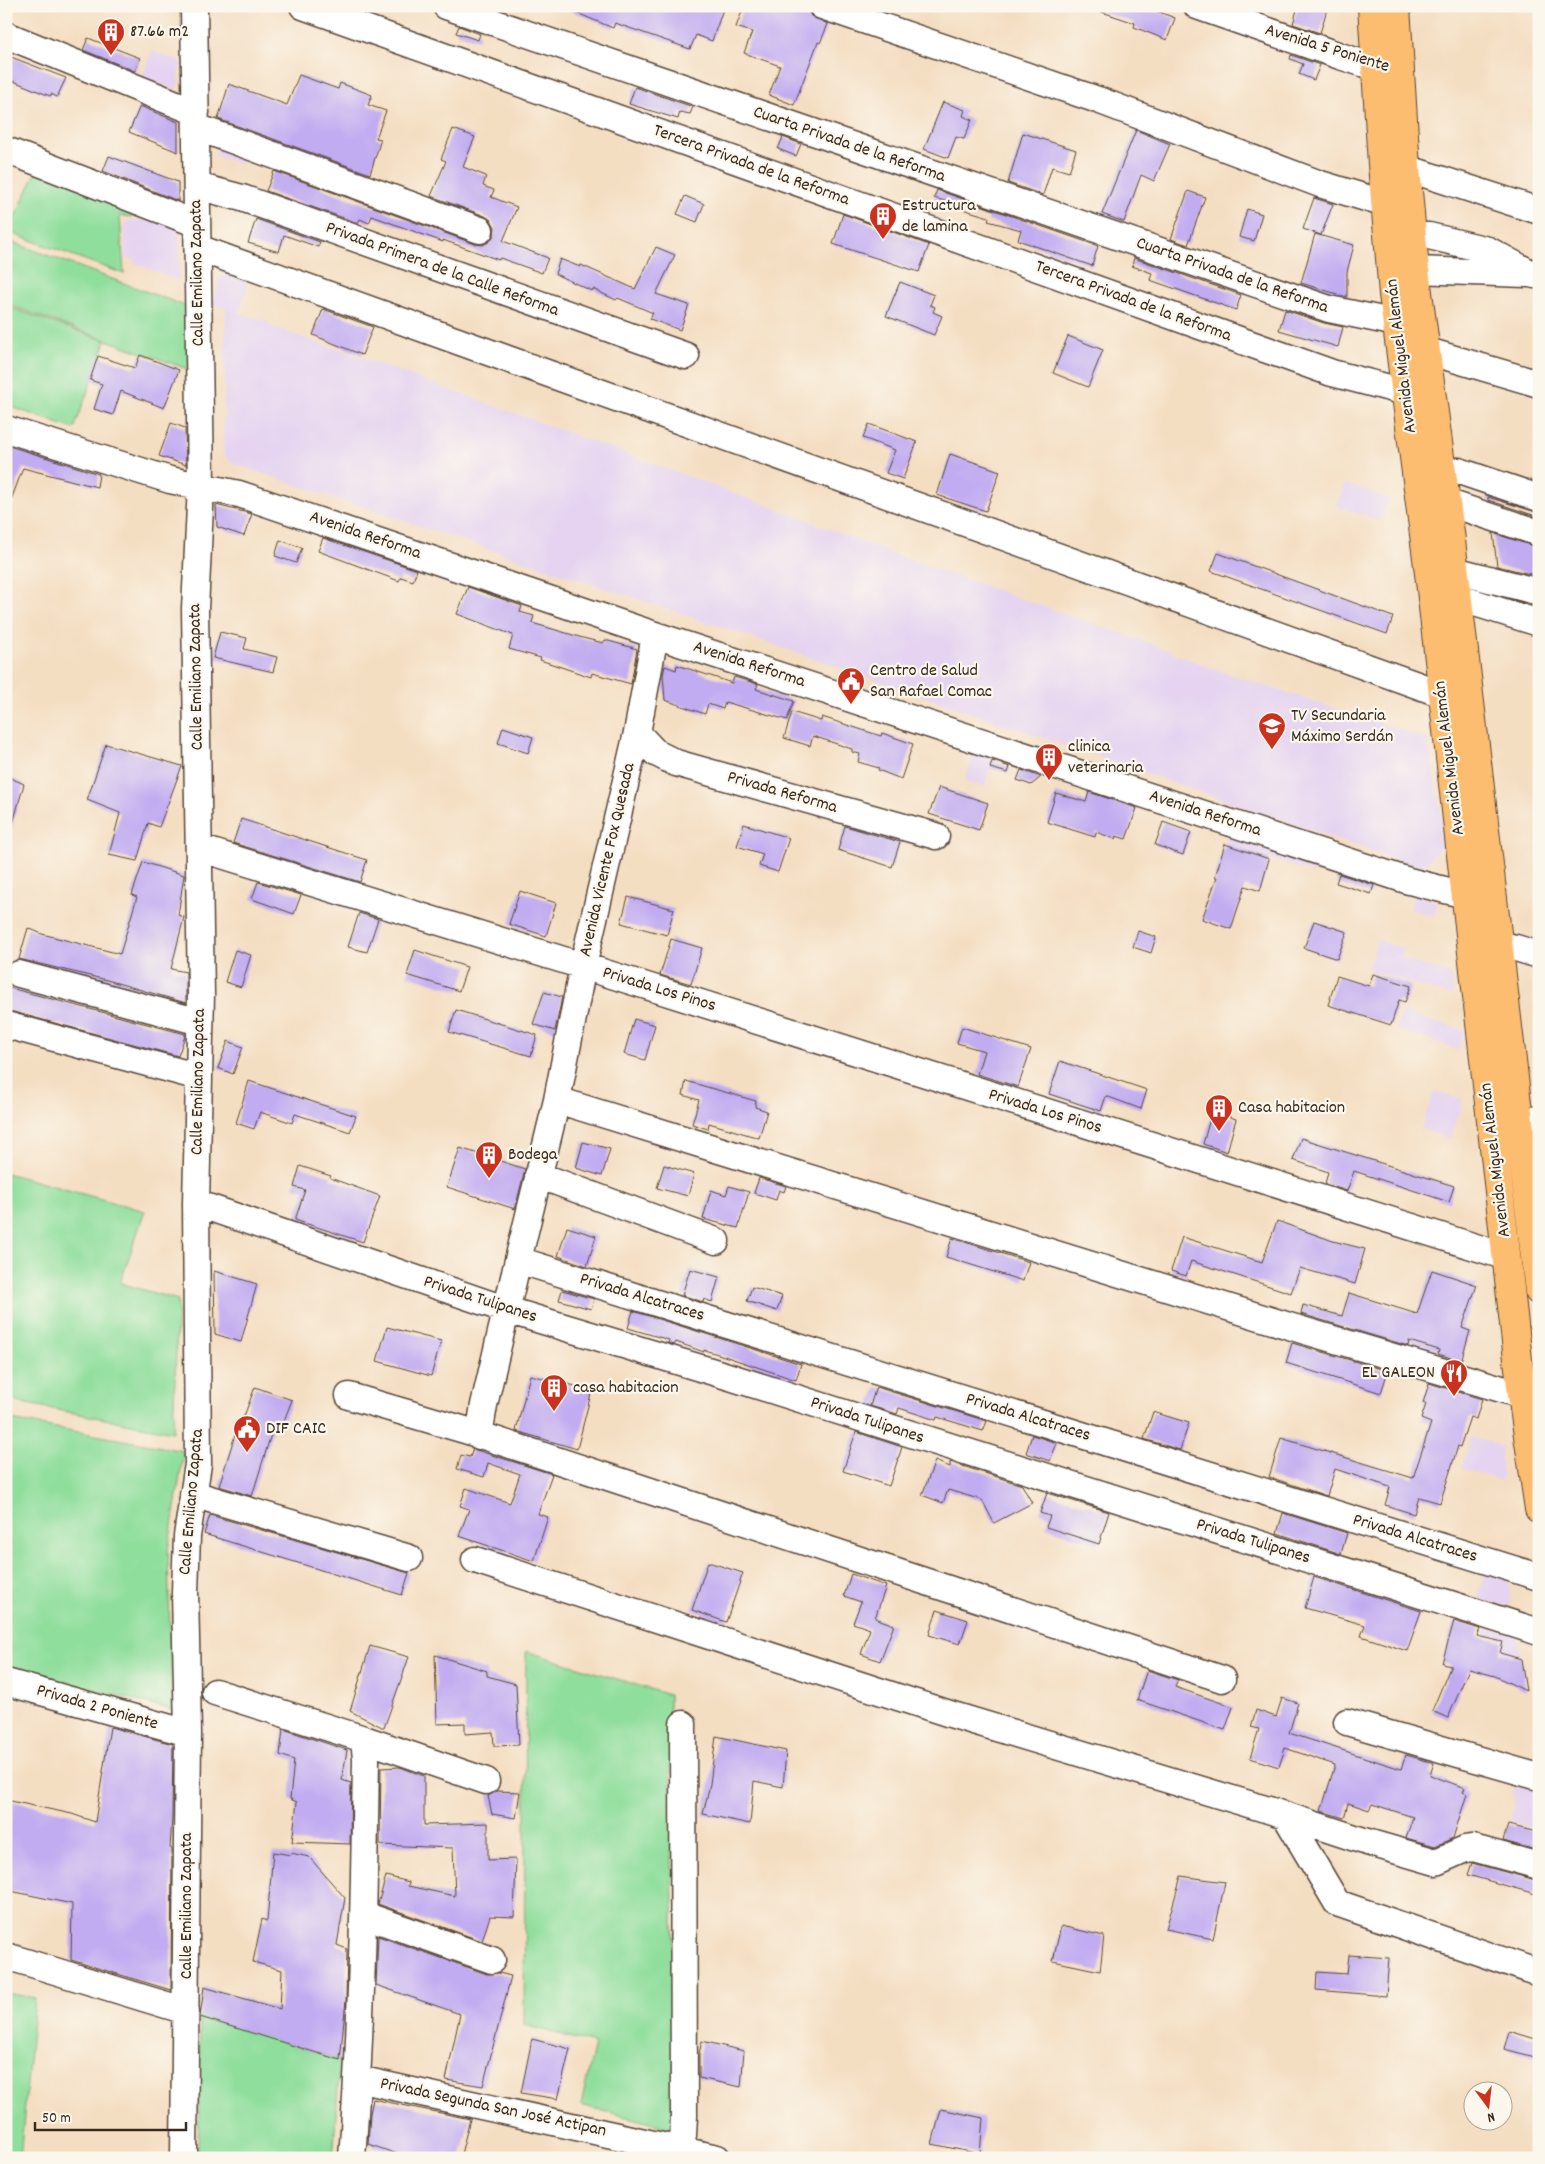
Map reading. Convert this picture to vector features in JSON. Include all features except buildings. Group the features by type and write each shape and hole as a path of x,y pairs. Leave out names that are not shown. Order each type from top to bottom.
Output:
{"main road":[{"name":"Avenida Miguel Alemán","path":"1372,6 1388,69 1406,168 1424,350 1417,391"},
{"name":"Avenida Miguel Alemán","path":"1396,6 1388,69 1386,204 1397,323 1417,391 1429,470 1431,589 1442,694 1478,897 1497,944 1528,1119 1539,1291"},
{"name":"Avenida Miguel Alemán","path":"1429,470 1446,502 1458,596 1478,897 1470,940 1522,1395 1539,1509"}],"street":[{"name":"Calle Emiliano Zapata","path":"184,2158 188,1733 185,1592 187,1536 198,1464 196,1203 200,1022 195,609 201,486 194,6"},
{"name":"Tercera Privada de la Reforma","path":"303,6 1322,369 1417,391"},
{"name":"Cuarta Privada de la Reforma","path":"446,6 1329,309 1397,323"},
{"path":"822,6 1089,97 1320,184 1386,204"},
{"name":"Avenida 5 Poniente","path":"1197,6 1388,69"},
{"path":"6,35 196,119 480,230"},
{"path":"6,150 198,236 1442,694"},
{"path":"1406,168 1539,211"},
{"name":"Privada Primera de la Calle Reforma","path":"197,186 242,198 686,356"},
{"path":"1412,236 1429,236 1488,250 1536,276"},
{"path":"1415,270 1536,276"},
{"path":"1424,350 1539,384"},
{"name":"Avenida Reforma","path":"6,430 170,480 239,494 655,634 1409,881 1478,897"},
{"path":"1429,470 1459,470 1539,498"},
{"path":"1446,502 1539,533"},
{"path":"1454,570 1539,592"},
{"path":"1431,589 1538,620"},
{"name":"Avenida Vicente Fox Quesada","path":"479,1436 518,1260 557,1100 583,966 637,733 655,634"},
{"name":"Privada Reforma","path":"637,733 656,753 676,763 936,836"},
{"name":"Privada Los Pinos","path":"199,848 583,966 1507,1257"},
{"path":"1470,940 1497,944 1539,955"},
{"path":"19,974 200,1022"},
{"path":"6,1025 199,1077"},
{"path":"557,1100 1302,1330 1522,1395"},
{"path":"538,1174 716,1241"},
{"name":"Privada Tulipanes","path":"196,1203 507,1310 727,1376 1539,1632"},
{"name":"Privada Alcatraces","path":"518,1260 1539,1577"},
{"path":"349,1396 479,1436 1222,1679"},
{"path":"193,1494 409,1558"},
{"path":"475,1560 950,1714 1436,1862 1465,1849 1473,1848 1539,1866"},
{"name":"Privada 2 Poniente","path":"6,1682 188,1733"},
{"path":"215,1692 364,1739 486,1781"},
{"path":"1347,1722 1539,1777"},
{"path":"680,2148 684,2116 683,1724"},
{"path":"352,2158 358,2079 364,1915 366,1758 364,1739"},
{"path":"1285,1815 1337,1903 1539,1973"},
{"path":"364,1915 492,1960"},
{"path":"6,1956 186,2011"},
{"name":"Privada Segunda San José Actipan","path":"358,2079 680,2148 717,2158"}],"shaded area":[{"path":"152,51 182,62 177,79 180,80 176,90 142,78"},
{"path":"215,136 246,147 241,164 216,156"},
{"path":"138,209 180,224 179,281 135,263 134,259 125,259 125,221 138,220"},
{"path":"226,267 240,271 238,279 248,282 240,312 234,311 268,322 274,328 382,365 796,516 893,554 1149,643 1211,668 1428,739 1446,843 1421,868 760,640 232,463 223,454 226,308 212,304 220,276 223,276"},
{"path":"1345,483 1389,499 1380,521 1336,506"},
{"path":"976,747 995,753 984,787 965,781"},
{"path":"1230,830 1320,861 1316,874 1225,844"},
{"path":"1414,895 1438,902 1434,916 1410,909"},
{"path":"1377,940 1404,949 1401,959 1450,974 1454,990 1452,996 1368,970"},
{"path":"1402,1012 1465,1031 1459,1049 1396,1030"},
{"path":"1434,1091 1463,1100 1450,1139 1421,1129"},
{"path":"1471,1437 1501,1446 1502,1481 1462,1468"},
{"path":"1485,1567 1508,1572 1511,1606 1478,1600"},
{"path":"1488,1621 1515,1628 1521,1658 1501,1653 1504,1640 1484,1635"},
{"path":"1519,1773 1535,1778 1539,1831 1510,1822 1516,1798 1512,1796"}],"green space":[{"path":"37,170 132,207 134,217 120,216 124,274 8,232"},
{"path":"6,240 191,308 190,370 6,304"},
{"path":"11,308 106,341 74,429 6,405 6,322"},
{"path":"6,1173 145,1211 120,1283 178,1300 173,1432 6,1400"},
{"path":"6,1419 184,1451 168,1551 172,1710 6,1666"},
{"path":"526,1651 669,1695 677,2130 581,2105 595,2044 524,2025"},
{"path":"6,1993 35,1998 20,2158 6,2158"},
{"path":"200,2016 340,2060 333,2158 198,2158"}],"place":[{"name":"87.66 m2","path":"111,56"},
{"name":"Estructura de lamina","path":"883,240"},
{"name":"Centro de Salud San Rafael Comac","path":"851,705"},
{"name":"TV Secundaria Máximo Serdán","path":"1272,750"},
{"name":"clinica veterinaria","path":"1049,781"},
{"name":"Casa habitacion","path":"1219,1132"},
{"name":"Bodega","path":"489,1179"},
{"name":"EL GALEON","path":"1454,1397"},
{"name":"casa habitacion","path":"554,1412"},
{"name":"DIF CAIC","path":"247,1453"}]}
